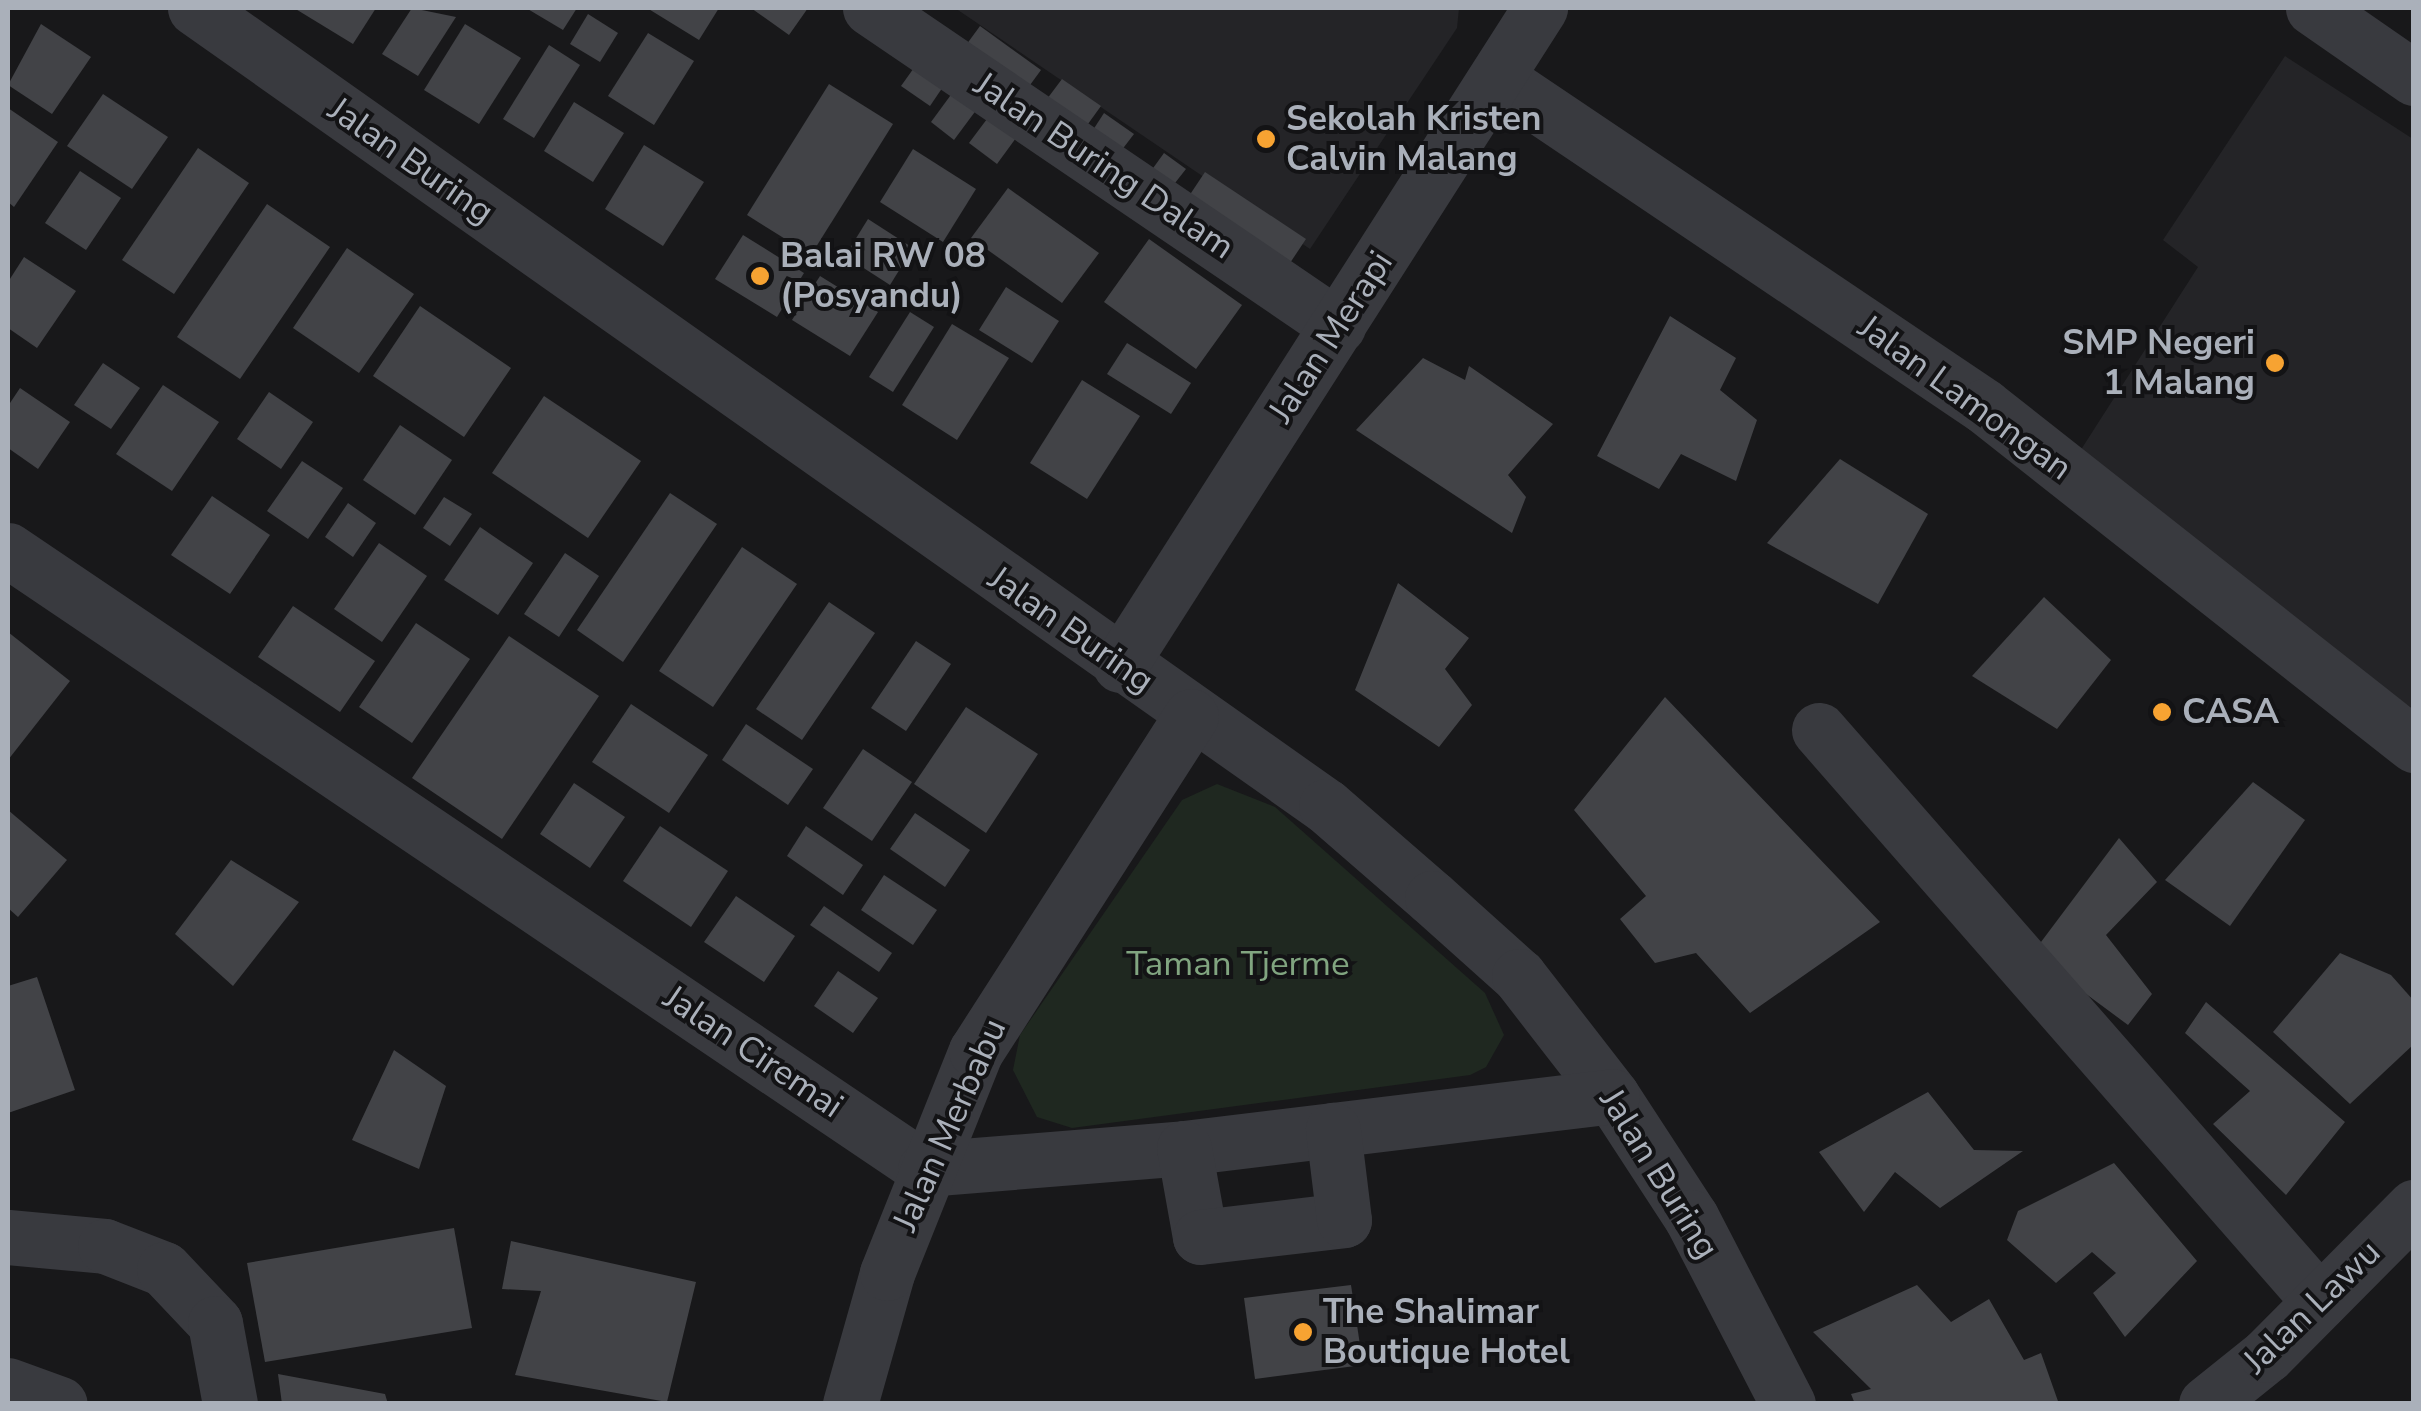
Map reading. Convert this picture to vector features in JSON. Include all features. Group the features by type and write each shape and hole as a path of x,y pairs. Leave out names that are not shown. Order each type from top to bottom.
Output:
{"street":[{"name":"Jalan Buring","path":"195,8 1192,716 1326,806 1519,976 1612,1096 1691,1217 1788,1404"},
{"name":"Jalan Buring Dalam","path":"870,8 1338,326"},
{"name":"Jalan Merapi","path":"1120,665 1540,8"},
{"path":"2313,8 2414,78"},
{"name":"Jalan Lamongan","path":"1497,78 1984,406 2414,745"},
{"name":"Jalan Ciremai","path":"8,550 925,1168"},
{"name":"Jalan Merbabu","path":"850,1404 925,1168 996,1014 1192,716"},
{"path":"1819,730 2320,1302"},
{"path":"925,1168 1184,1148 1612,1096"},
{"path":"1184,1148 1200,1237 1344,1220 1333,1130"},
{"name":"Jalan Lawu","path":"2206,1404 2320,1302 2414,1206"},
{"path":"8,1237 105,1246 164,1269 215,1323 230,1404"},
{"path":"8,1386 60,1404"}],"shaded area":[{"name":"Sekolah Kristen Calvin Malang","path":"955,8 1459,8 1457,28 1310,249"},
{"name":"SMP Negeri 1 Malang","path":"2285,56 2413,139 2413,709 2075,459 2198,267 2163,240"}],"green space":[{"name":"Taman Tjerme","path":"1217,784 1275,807 1485,993 1504,1035 1486,1067 1470,1075 1072,1128 1037,1117 1013,1070 1020,1035 1182,800"}],"building":[{"path":"294,8 376,8 353,44"},
{"path":"412,8 456,17 418,76 382,54"},
{"path":"526,8 577,8 563,30"},
{"path":"647,8 719,8 699,40"},
{"path":"751,8 808,8 789,35"},
{"path":"588,14 618,33 600,62 570,44"},
{"path":"41,24 91,57 52,114 8,85"},
{"path":"465,24 521,58 479,124 424,90"},
{"path":"980,26 1041,70 1022,96 961,52"},
{"path":"648,33 694,61 654,125 608,96"},
{"path":"549,45 580,65 534,138 503,119"},
{"path":"921,58 949,78 930,106 901,86"},
{"path":"1062,79 1101,106 1080,135 1041,107"},
{"path":"829,84 893,124 811,255 747,215"},
{"path":"953,92 977,109 954,140 931,122"},
{"path":"103,94 168,137 132,189 67,146"},
{"path":"574,102 624,133 593,182 544,151"},
{"path":"8,108 58,142 14,207 8,202"},
{"path":"993,111 1021,131 997,164 969,143"},
{"path":"1104,113 1134,134 1121,151 1093,130"},
{"path":"644,145 704,182 663,246 605,209"},
{"path":"198,148 249,183 174,294 122,260"},
{"path":"913,149 976,189 943,242 880,202"},
{"path":"1164,153 1186,169 1164,197 1143,182"},
{"path":"80,171 121,198 86,250 45,223"},
{"path":"1205,172 1306,239 1280,278 1179,211"},
{"path":"1008,188 1099,253 1062,303 971,238"},
{"path":"267,204 330,247 240,379 177,337"},
{"path":"868,219 913,248 890,285 845,256"},
{"name":"Balai RW 08 (Posyandu)","path":"743,235 804,273 777,317 715,279"},
{"path":"1149,239 1242,305 1196,369 1104,302"},
{"path":"347,248 414,294 359,373 293,328"},
{"path":"24,257 76,291 37,348 8,328 8,282"},
{"path":"820,276 878,312 850,356 792,320"},
{"path":"1006,287 1059,321 1032,363 979,330"},
{"path":"420,306 511,368 464,437 373,376"},
{"path":"910,312 934,327 893,392 869,377"},
{"path":"1670,316 1736,358 1720,390 1757,420 1736,481 1681,454 1659,489 1597,456"},
{"path":"952,324 1009,358 957,440 902,405"},
{"path":"1127,343 1191,383 1171,414 1107,374"},
{"path":"1423,358 1465,380 1469,366 1553,424 1508,475 1526,497 1512,533 1356,430"},
{"path":"103,363 140,388 111,429 74,405"},
{"path":"1082,380 1140,416 1087,499 1030,463"},
{"path":"163,385 219,422 172,491 116,454"},
{"path":"20,388 70,422 38,469 8,448 8,406"},
{"path":"269,392 313,422 281,469 237,439"},
{"path":"544,396 641,461 588,538 492,473"},
{"path":"400,425 452,460 415,515 363,480"},
{"path":"1840,459 1928,514 1878,604 1767,543"},
{"path":"302,461 343,488 308,539 267,511"},
{"path":"670,493 717,524 623,662 577,630"},
{"path":"212,496 270,535 230,594 171,555"},
{"path":"444,497 472,514 450,546 423,528"},
{"path":"348,503 376,523 353,557 325,537"},
{"path":"480,527 533,563 498,615 444,580"},
{"path":"379,543 427,576 382,642 334,609"},
{"path":"742,547 797,584 713,707 659,671"},
{"path":"565,553 599,576 559,637 524,614"},
{"path":"1398,583 1469,638 1445,669 1472,705 1439,747 1355,690"},
{"path":"2044,597 2111,660 2057,729 1972,676"},
{"path":"829,602 875,633 802,740 756,709"},
{"path":"293,606 375,661 340,712 258,657"},
{"path":"416,623 470,659 412,743 359,707"},
{"path":"8,632 70,681 8,760"},
{"path":"509,636 599,696 502,839 412,778"},
{"path":"916,641 951,664 906,731 871,708"},
{"path":"1665,697 1880,922 1750,1013 1696,953 1655,963 1620,919 1646,896 1574,810"},
{"path":"631,704 708,755 669,813 592,762"},
{"path":"966,707 1038,754 986,833 914,784"},
{"path":"746,724 813,769 788,805 722,760"},
{"path":"863,749 912,782 872,841 823,808"},
{"path":"2253,782 2305,820 2230,926 2165,880"},
{"path":"574,783 625,817 590,868 540,834"},
{"path":"8,810 67,860 18,917 8,908"},
{"path":"915,813 970,850 945,887 890,849"},
{"path":"660,826 728,871 691,927 623,881"},
{"path":"806,826 863,865 843,895 787,856"},
{"path":"2119,838 2157,882 2106,935 2152,994 2128,1025 2032,954"},
{"path":"231,860 299,902 233,986 175,934"},
{"path":"884,875 937,910 913,945 861,910"},
{"path":"736,896 795,936 764,982 704,942"},
{"path":"824,906 892,953 879,972 810,925"},
{"path":"2340,953 2391,975 2414,1001 2414,1044 2350,1104 2273,1032"},
{"path":"838,971 878,998 853,1033 814,1006"},
{"path":"37,977 75,1090 8,1113 8,986"},
{"path":"2206,1002 2345,1122 2286,1195 2213,1124 2250,1091 2185,1033"},
{"path":"394,1050 446,1086 419,1169 352,1140"},
{"path":"1928,1092 1974,1150 2023,1151 1940,1208 1895,1172 1864,1212 1819,1152"},
{"path":"2114,1163 2197,1261 2125,1337 2093,1293 2116,1273 2092,1252 2056,1283 2007,1240 2018,1211"},
{"path":"454,1228 472,1328 265,1362 247,1263"},
{"path":"511,1241 696,1282 667,1402 515,1375 541,1291 502,1289"},
{"name":"The Shalimar Boutique Hotel","path":"1351,1285 1363,1365 1255,1379 1244,1298"},
{"path":"1917,1285 1951,1322 1989,1299 2024,1360 2041,1353 2059,1404 1855,1404 1851,1394 1871,1389 1813,1332"},
{"path":"278,1374 385,1394 388,1404 282,1404"}],"place":[{"name":"Sekolah Kristen Calvin Malang","path":"1266,139"},
{"name":"Balai RW 08 (Posyandu)","path":"760,276"},
{"name":"SMP Negeri 1 Malang","path":"2275,363"},
{"name":"CASA","path":"2162,712"},
{"name":"The Shalimar Boutique Hotel","path":"1303,1332"}]}
